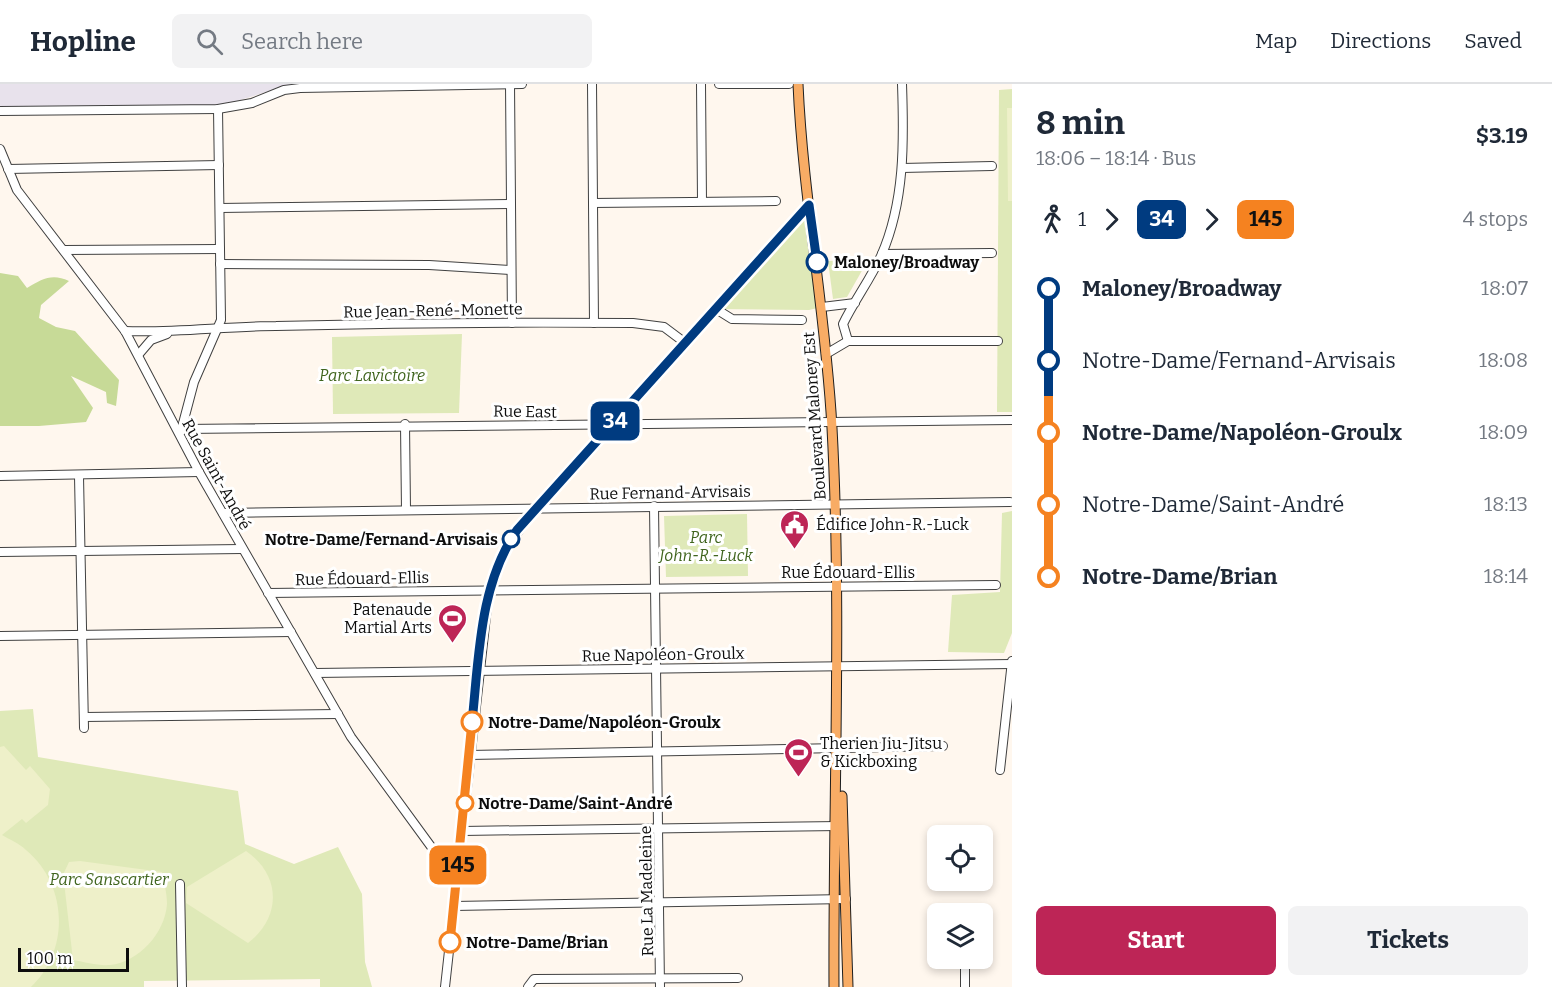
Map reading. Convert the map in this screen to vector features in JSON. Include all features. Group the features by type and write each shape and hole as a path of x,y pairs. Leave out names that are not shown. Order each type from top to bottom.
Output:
{"main road":[{"name":"Boulevard Maloney Est","path":"798,84 800,127 822,308 832,421 839,826 834,900 834,987"},
{"name":"Boulevard Maloney Est","path":"839,826 846,898 848,987"}],"street":[{"path":"510,84 509,204 512,323"},
{"path":"0,111 218,109 252,103 284,90 300,88 522,84"},
{"path":"592,84 594,322"},
{"path":"700,84 702,201"},
{"path":"719,84 789,84"},
{"path":"848,341 843,324 882,254 895,213 902,168 902,84"},
{"path":"181,432 194,382 221,320 218,109"},
{"name":"Rue Saint-André","path":"0,149 17,190 125,331 139,354 242,549 360,750 435,852 442,859 459,861"},
{"path":"8,169 219,165"},
{"path":"902,168 992,166"},
{"path":"593,203 776,201"},
{"path":"219,208 509,204"},
{"path":"445,987 478,670 489,589 505,549 536,508 809,205"},
{"path":"64,250 220,249"},
{"path":"882,254 992,253"},
{"path":"220,264 429,265 511,270"},
{"path":"822,308 855,303"},
{"path":"716,309 732,319 802,320"},
{"name":"Rue Jean-René-Monette","path":"125,331 177,331 241,326 594,322 658,325 676,333 684,342"},
{"name":"Rue Jean-René-Monette","path":"139,354 158,336 177,331"},
{"path":"826,354 848,341 998,341"},
{"name":"Rue East","path":"181,432 405,424 611,425 1012,420"},
{"path":"405,424 406,510"},
{"path":"0,476 200,472"},
{"path":"79,476 84,728"},
{"name":"Rue Fernand-Arvisais","path":"223,513 1010,502"},
{"name":"Rue La Madeleine","path":"654,506 660,987"},
{"path":"0,552 242,549"},
{"name":"Rue Édouard-Ellis","path":"268,593 996,585"},
{"path":"0,636 291,632"},
{"path":"1000,770 1012,662"},
{"name":"Rue Napoléon-Groulx","path":"315,673 1012,662"},
{"path":"84,717 338,714"},
{"path":"469,755 943,746"},
{"path":"462,831 839,826"},
{"path":"180,884 182,987"},
{"path":"454,906 846,898"},
{"path":"965,969 965,987"},
{"path":"528,987 534,979 738,978"}],"shaded area":[{"path":"0,84 483,84 279,88 208,110 0,110"}],"green space":[{"path":"1012,89 1012,412 997,412 999,90"},
{"path":"1007,108 1012,108 1012,201 1008,201"},
{"path":"809,205 822,307 809,310 716,309"},
{"path":"868,260 847,297 833,299 828,261"},
{"path":"0,273 18,276 27,288 52,277 69,281 41,305 39,318 56,327 75,331 119,380 116,406 107,403 106,392 71,376 93,408 86,422 39,426 0,426"},
{"name":"Parc Lavictoire","path":"462,334 459,413 333,414 332,337"},
{"path":"1012,511 1012,633 1004,653 948,652 952,595 1000,592 1002,513"},
{"name":"Parc John-R.-Luck","path":"747,514 748,576 666,577 664,516"},
{"name":"Parc Sanscartier","path":"33,709 38,757 238,791 245,844 294,864 338,847 362,894 365,962 372,987 320,987 320,979 144,981 144,987 0,987 0,711"},
{"path":"4,746 26,770 30,766 50,789 48,805 26,823 22,819 2,835 17,843 40,864 50,881 56,899 59,918 58,937 53,955 44,972 31,987 0,987 0,747"},
{"path":"246,851 266,872 273,896 272,909 267,921 248,943 186,903 187,887"},
{"path":"80,861 162,872 167,904 161,925 149,944 121,963 105,965 73,960 64,882 61,879 69,862"}],"bus line":[{"name":"34","path":"472,722 489,589 496,568 517,530 809,205 817,262"},
{"name":"145","path":"450,942 472,722"}],"place":[{"name":"Maloney/Broadway","path":"817,262"},
{"name":"Notre-Dame/Fernand-Arvisais","path":"511,539"},
{"name":"Édifice John-R.-Luck","path":"795,550"},
{"name":"Patenaude Martial Arts","path":"453,644"},
{"name":"Notre-Dame/Napoléon-Groulx","path":"472,722"},
{"name":"Therien Jiu-Jitsu & Kickboxing","path":"799,778"},
{"name":"Notre-Dame/Saint-André","path":"465,803"},
{"name":"Notre-Dame/Brian","path":"450,942"}]}
